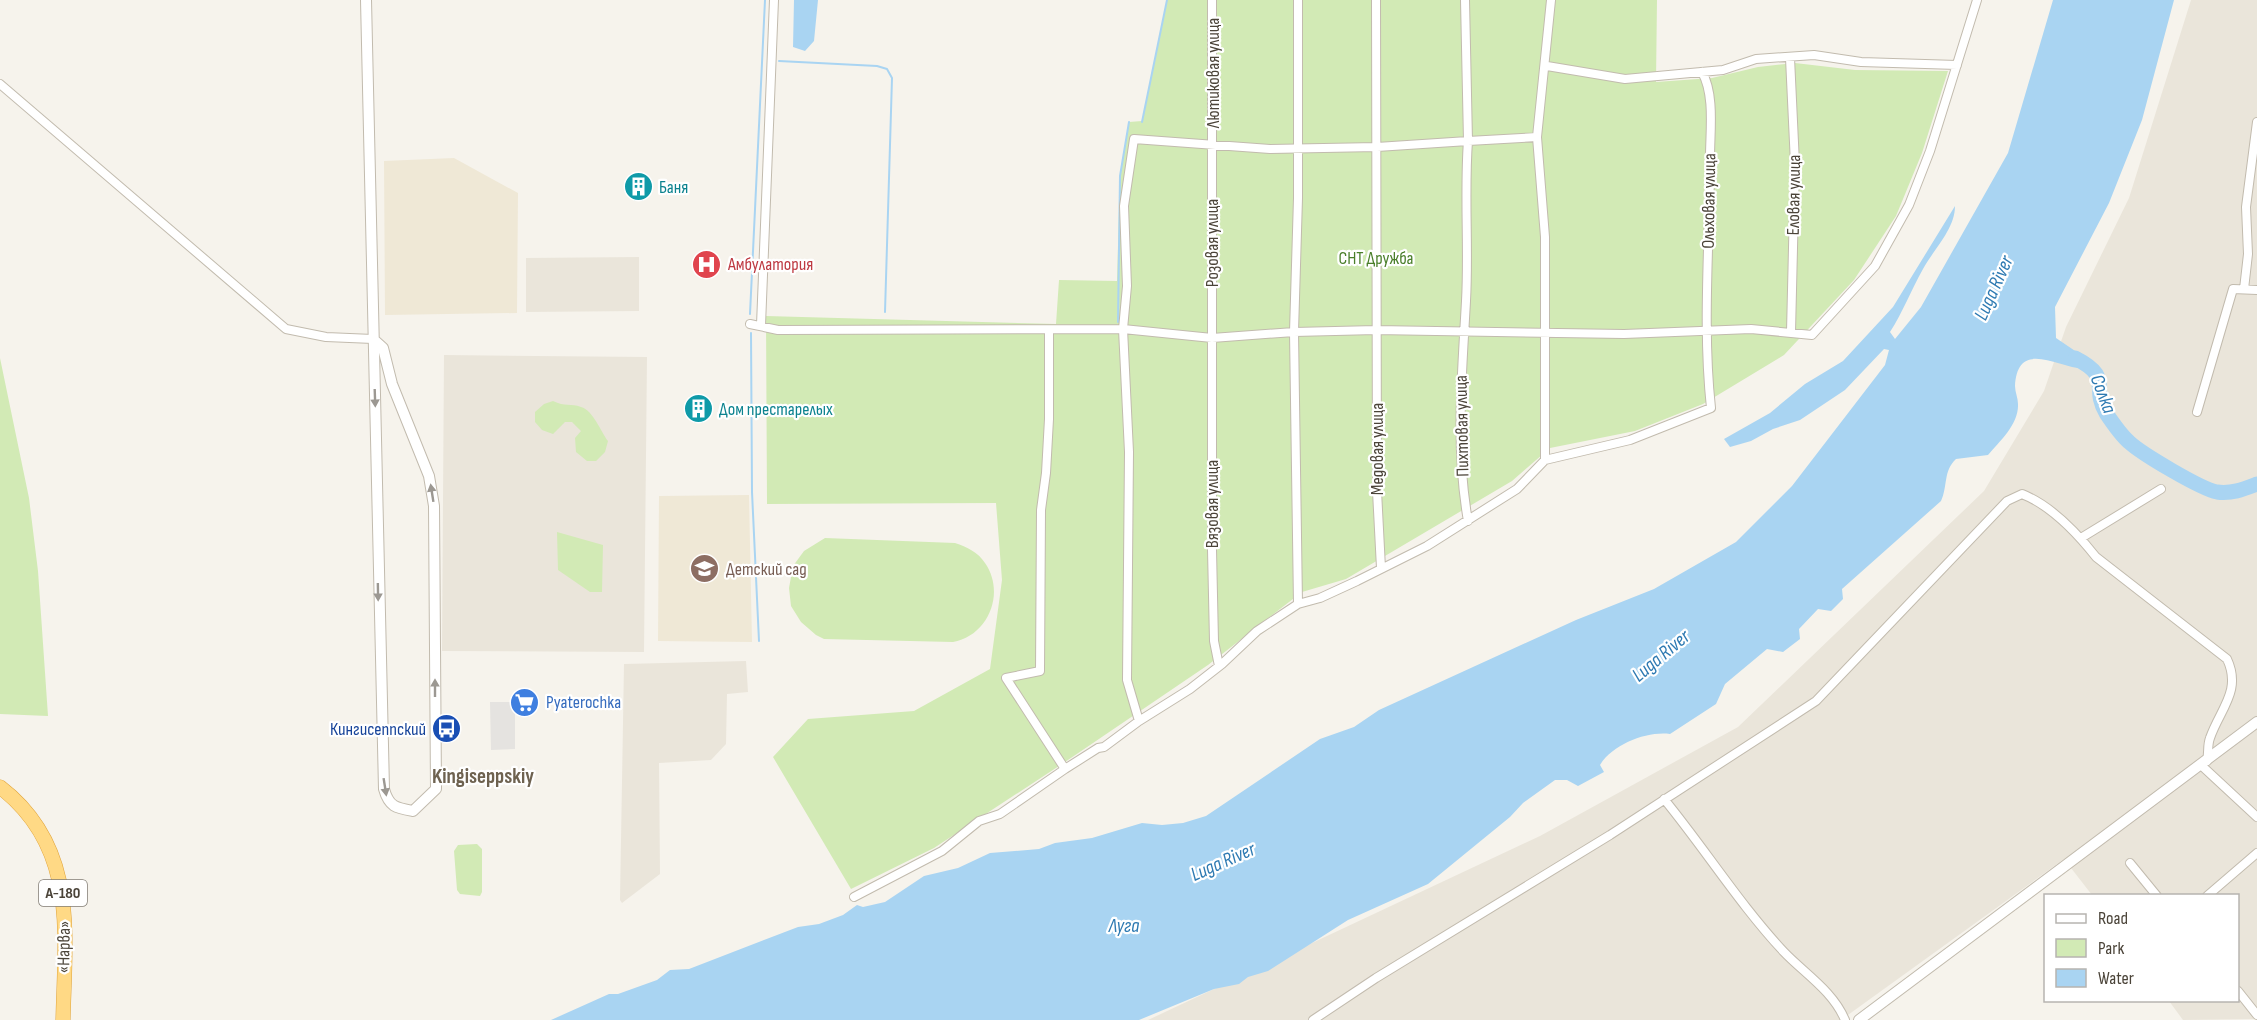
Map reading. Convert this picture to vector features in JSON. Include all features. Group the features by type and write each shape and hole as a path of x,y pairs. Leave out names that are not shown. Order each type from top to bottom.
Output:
{"highway":[{"name":"«Нарва»","path":"0,787 31,817 41,832 57,867 65,913 63,1020"}],"street":[{"path":"0,84 286,329 326,337 373,339 383,348 392,384 429,476 434,506 436,789 413,811 394,808 387,801 384,789 373,339 366,0"},
{"path":"761,326 774,0"},
{"name":"Лютиковая улица","path":"1212,0 1213,145"},
{"path":"1298,0 1294,332 1298,604"},
{"name":"Медовая улица","path":"1376,0 1377,491 1381,568"},
{"name":"Пихтовая улица","path":"1465,0 1469,91 1466,303 1462,330 1459,433 1468,520"},
{"path":"854,897 942,851 979,822 1000,814 1065,769 1098,748 1104,747 1219,666 1257,631 1298,604 1320,598 1427,546 1517,489 1545,460 1543,386 1546,332 1545,237 1537,137 1551,0"},
{"path":"750,324 778,330 1123,329 1212,340 1294,332 1376,330 1624,334 1751,329 1812,335 1875,266 1909,205 1977,0"},
{"path":"1546,66 1625,79 1724,70 1756,59 1814,55 1861,62 1957,65"},
{"name":"Еловая улица","path":"1790,58 1795,164 1791,332"},
{"name":"Ольховая улица","path":"1545,460 1630,440 1711,408 1707,332 1710,138 1708,83 1702,72"},
{"path":"2244,289 2248,254 2246,207 2257,122"},
{"path":"1139,721 1127,680 1129,452 1123,329 1126,286 1124,206 1134,139 1298,149 1377,147 1537,137"},
{"name":"Розовая улица","path":"1212,340 1213,145"},
{"path":"2197,412 2233,289 2257,290"},
{"path":"1049,330 1049,419 1041,510 1040,671 1006,678 1065,769"},
{"name":"Вязовая улица","path":"1212,340 1213,601 1214,642 1219,666"},
{"path":"2081,538 2161,489"},
{"path":"1313,1020 1816,701 2007,501 2022,494 2034,499 2081,538 2096,557 2227,659 2232,670 2233,688 2230,700 2211,735 2204,764"},
{"path":"1859,1020 2204,764 2257,722"},
{"path":"2204,764 2257,817"},
{"path":"1664,799 1751,912 1784,952 1816,981 1845,1020"},
{"path":"2209,894 2257,853"},
{"path":"2130,863 2155,894"},
{"path":"2239,992 2257,1015"}],"shaded area":[{"path":"2191,0 2257,0 2257,1019 2183,1020 2170,1002 2239,1002 2239,894 2091,894 2064,859 1841,1020 1148,1020 1540,836 1738,727 1984,491 2044,391 2066,327 2129,198"},
{"path":"454,158 518,193 517,313 385,315 384,161"},
{"path":"639,257 639,311 526,312 526,258"},
{"path":"444,355 647,357 644,652 442,651"},
{"name":"Детский сад","path":"749,495 752,642 658,641 659,496"},
{"path":"746,661 748,692 727,694 726,744 711,760 659,763 660,874 622,903 620,900 624,664"},
{"path":"490,702 515,702 515,749 491,750"}],"green space":[{"name":"СНТ Дружба","path":"1167,0 1657,0 1656,82 1712,78 1758,67 1795,63 1855,70 1948,71 1922,153 1896,216 1854,280 1784,355 1703,404 1635,431 1550,448 1512,481 1346,579 1302,592 1208,665 1065,762 934,848 851,889 773,757 808,719 914,711 990,669 1002,580 996,503 767,504 766,316 1056,324 1059,280 1117,281 1120,176 1129,122 1142,121"},
{"path":"0,358 29,498 38,571 48,716 0,714"},
{"path":"553,401 581,407 593,417 608,441 605,452 596,461 587,461 576,452 575,438 581,431 572,422 565,422 553,434 542,430 535,422 535,412 544,404"},
{"path":"557,532 603,545 602,592 590,592 558,570"},
{"path":"825,538 955,543 964,546 979,556 991,575 994,587 990,612 976,631 953,642 824,639 801,622 791,606 789,588 793,566 804,551"},
{"path":"477,844 482,849 482,892 480,896 460,894 457,890 454,851 458,845"}],"water":[{"path":"794,0 818,0 814,41 805,51 793,47"},
{"name":"Луга","path":"2053,0 2174,0 2142,120 2109,203 2055,307 2056,338 2087,359 2092,367 2070,367 2034,359 2025,362 2018,370 2015,386 2018,404 2015,418 2008,432 1988,455 1956,459 1947,474 1941,501 1842,589 1843,599 1831,611 1818,609 1799,629 1800,639 1783,652 1767,649 1725,684 1716,704 1670,734 1641,737 1622,745 1600,765 1604,772 1578,786 1567,780 1555,780 1523,803 1510,817 1428,884 1348,920 1268,971 1248,977 1239,984 1214,989 1139,1020 551,1020 609,994 618,994 657,980 670,970 689,969 798,927 819,924 843,915 857,905 863,907 885,902 924,876 958,868 990,853 1039,849 1055,843 1092,838 1142,823 1162,825 1183,823 1206,816 1320,739 1354,727 1379,710 1576,620 1654,589 1736,542 1792,486 1885,365 1889,350 1884,349 1845,390 1800,420 1773,429 1751,441 1730,447 1724,439 1770,413 1805,384 1843,361 1893,307 1955,206 1948,231 1923,269 1890,332 1895,339 1921,307 2008,153"}],"waterway":[{"path":"750,314 765,0"},
{"path":"1142,122 1167,0"},
{"path":"779,61 877,66 887,69 892,78 885,312"},
{"path":"1118,322 1120,176 1129,122"},
{"path":"751,333 752,492 759,641"},
{"name":"Солка","path":"2075,358 2094,371 2098,377 2100,396 2106,413 2123,436 2136,447 2186,478 2217,492 2233,492 2257,484"}],"place":[{"name":"Баня","path":"638,187"},
{"name":"Амбулатория","path":"707,264"},
{"name":"Дом престарелых","path":"698,409"},
{"name":"Детский сад","path":"705,569"},
{"name":"Pyaterochka","path":"525,702"},
{"name":"Кингисеппский","path":"447,729"}],"district":[{"name":"Kingiseppskiy","path":"483,776"}],"water label":[{"name":"Luga River","path":"1994,288"},
{"name":"Luga River","path":"1661,656"},
{"name":"Luga River","path":"1223,862"}]}
